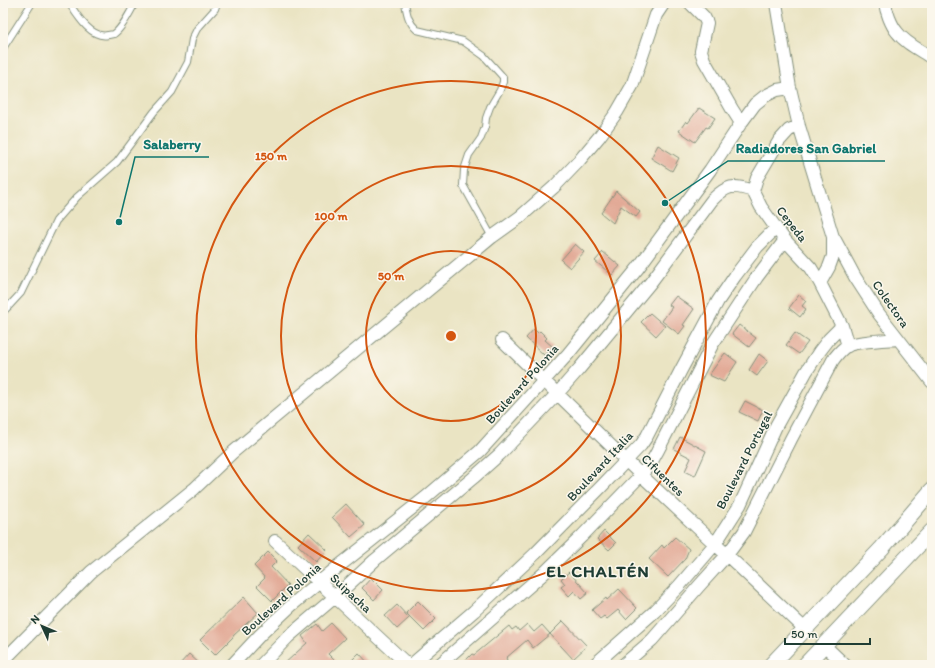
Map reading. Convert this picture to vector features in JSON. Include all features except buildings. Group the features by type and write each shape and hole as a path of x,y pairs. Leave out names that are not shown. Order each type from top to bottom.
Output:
{"street":[{"path":"3,660 91,572 194,489 232,453 492,237 520,217 554,187 578,162 617,112 632,86 656,16 664,3"},
{"path":"690,3 704,17 707,23 701,50 704,60 741,123"},
{"path":"776,3 790,88 799,126 834,237 833,256 820,283"},
{"path":"885,3 896,32 907,42 932,58"},
{"name":"Boulevard Polonia","path":"232,665 260,635 294,604 339,566 425,498 480,451 573,348 638,268 710,170 755,104 765,96 777,90 790,88"},
{"path":"262,665 288,637 375,560 500,454 557,394 651,282 712,200 721,191 732,186 753,191 757,178 779,142 790,130 799,126"},
{"name":"Cepeda","path":"753,191 761,207 785,240 811,268 842,326 848,346"},
{"name":"Boulevard Italia","path":"411,665 474,612 535,554 641,445 718,301 757,247 776,228"},
{"name":"Colectora","path":"834,237 855,277 879,314 932,382"},
{"path":"439,665 543,574 641,475 658,452 712,345 757,276 785,240"},
{"name":"Boulevard Portugal","path":"594,665 654,612 679,586 715,544 740,504 776,426 806,372 829,339 842,326"},
{"path":"623,665 652,640 727,554 744,532 791,439 838,353 848,346 858,343 898,339"},
{"name":"Cifuentes","path":"502,340 641,475 727,554 805,629"},
{"path":"770,665 882,548 932,490"},
{"path":"805,665 932,531"},
{"name":"Suipacha","path":"275,541 408,665"},
{"path":"824,645 845,665"}],"lane":[{"path":"3,48 32,3"},
{"path":"69,3 91,31 104,36 113,34 120,27 135,3"},
{"path":"3,312 21,293 56,221 77,198 117,162 154,112 172,92 188,62 192,39 197,29 215,9 217,3"},
{"path":"405,3 408,20 417,30 463,41 484,56 503,77 500,90 490,107 486,118 485,127 481,138 470,155 464,170 462,185 492,237"}],"place":[{"name":"Radiadores San Gabriel","path":"665,203"},
{"name":"Salaberry","path":"119,222"}],"district":[{"name":"EL CHALTÉN","path":"598,571"}]}
